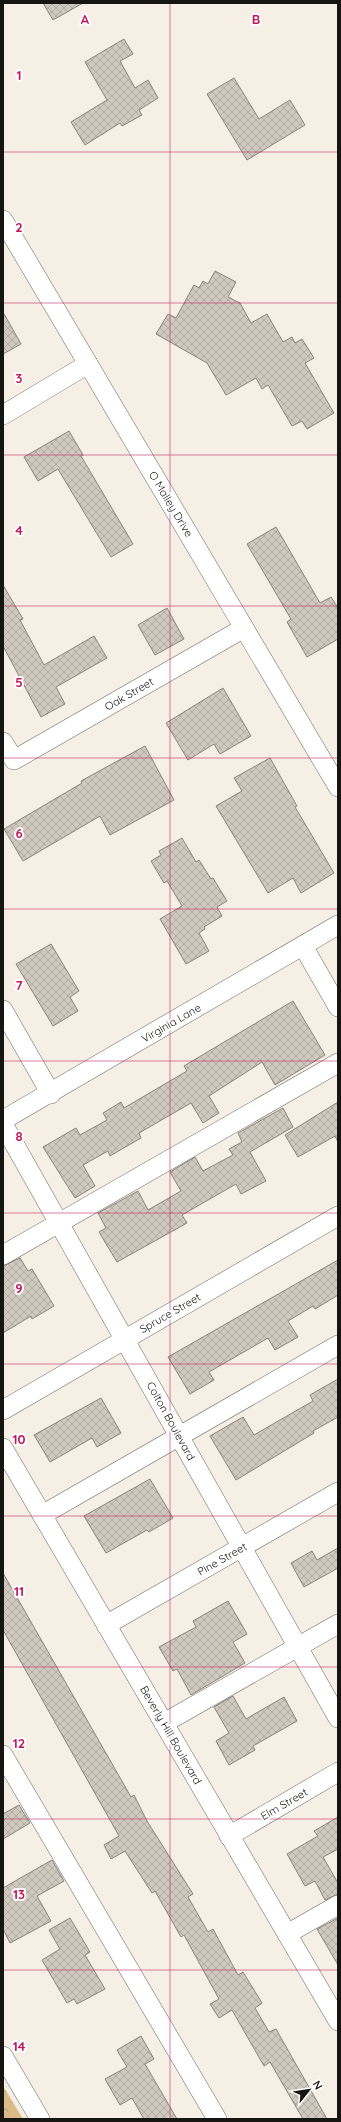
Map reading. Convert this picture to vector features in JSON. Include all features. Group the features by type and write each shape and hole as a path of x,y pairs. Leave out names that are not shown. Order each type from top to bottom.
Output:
{"street":[{"name":"O Malley Drive","path":"3,220 338,787"},
{"path":"3,415 88,364"},
{"name":"Oak Street","path":"3,742 14,760 244,628"},
{"name":"Virginia Lane","path":"3,1120 338,925"},
{"path":"303,946 338,1007"},
{"path":"3,1010 50,1094"},
{"path":"3,1255 338,1063"},
{"name":"Colton Boulevard","path":"3,1124 338,1718"},
{"name":"Spruce Street","path":"3,1410 338,1216"},
{"path":"42,1515 338,1344"},
{"name":"Beverly Hill Boulevard","path":"3,1448 338,2021"},
{"name":"Pine Street","path":"106,1625 338,1492"},
{"path":"164,1723 338,1624"},
{"path":"3,1755 218,2119"},
{"name":"Elm Street","path":"229,1836 338,1772"},
{"path":"287,1934 338,1905"},
{"path":"3,2056 40,2119"}],"green space":[{"path":"3,2086 23,2119 3,2119"}],"building":[{"path":"43,3 83,3 53,20"},
{"path":"124,39 133,54 120,61 135,88 148,80 158,98 139,110 142,115 122,126 120,123 85,145 71,122 107,100 85,62"},
{"path":"234,78 259,119 290,100 305,125 247,160 207,94"},
{"path":"215,271 236,282 228,297 240,303 251,323 267,314 283,342 292,337 295,343 302,339 314,358 305,363 334,413 307,429 302,421 292,426 268,385 262,389 256,378 226,395 207,363 156,334 168,314 176,318 194,285 199,288 203,281 208,284"},
{"path":"3,312 21,344 3,354"},
{"path":"69,431 83,455 81,456 133,544 111,557 58,469 38,481 24,457"},
{"path":"276,527 320,603 331,597 338,608 338,639 307,657 287,622 291,619 247,544"},
{"path":"3,585 23,619 20,620 44,665 94,636 107,658 56,687 65,704 41,717 3,646"},
{"path":"167,608 184,639 155,655 138,625"},
{"path":"223,688 251,736 220,754 214,744 188,760 166,723"},
{"path":"145,746 174,800 110,835 100,816 23,861 4,829 82,783 81,781"},
{"path":"270,758 297,806 295,807 334,873 301,893 293,878 268,893 216,806 242,791 234,778"},
{"path":"182,838 196,862 199,860 211,879 213,878 227,901 217,907 222,916 204,927 205,929 199,933 209,951 186,964 160,919 182,906 167,881 164,883 151,861 161,855 159,851"},
{"path":"51,944 79,991 70,997 78,1011 53,1026 16,964"},
{"path":"293,1001 325,1055 275,1085 262,1062 209,1096 219,1113 203,1123 191,1103 139,1133 141,1138 110,1156 108,1151 83,1165 95,1186 75,1198 43,1147 76,1128 80,1135 107,1120 103,1113 121,1102 124,1108 187,1071 184,1066"},
{"path":"338,1102 338,1142 335,1136 298,1157 285,1135"},
{"path":"283,1108 293,1127 250,1152 266,1181 241,1194 236,1184 182,1215 187,1223 117,1262 99,1232 106,1228 98,1213 138,1191 148,1210 181,1191 170,1172 195,1157 203,1171 233,1155 229,1149 242,1142 238,1133"},
{"path":"20,1258 28,1271 32,1269 54,1306 32,1319 31,1316 3,1333 3,1266"},
{"path":"338,1260 338,1295 315,1309 313,1306 288,1321 298,1337 275,1350 268,1338 209,1372 214,1380 190,1394 168,1357"},
{"path":"338,1379 338,1417 313,1431 314,1433 236,1480 210,1436 243,1417 254,1435 313,1401 310,1395"},
{"path":"101,1398 121,1433 97,1447 92,1438 50,1462 34,1435"},
{"path":"150,1479 173,1518 149,1532 147,1530 106,1553 84,1516"},
{"path":"338,1548 338,1568 304,1587 291,1563 312,1551 317,1560"},
{"path":"3,1573 131,1797 134,1795 147,1821 193,1894 188,1897 208,1932 213,1929 238,1975 243,1972 262,2003 255,2008 269,2032 276,2029 327,2119 303,2119 270,2062 264,2066 232,2010 219,2018 210,2004 219,1999 184,1935 181,1937 155,1891 152,1893 125,1851 111,1859 104,1845 119,1836 3,1630"},
{"path":"228,1601 247,1634 233,1642 245,1663 191,1695 177,1669 173,1671 159,1647 196,1627 193,1621"},
{"path":"233,1696 246,1719 284,1697 297,1721 253,1746 255,1750 229,1765 216,1741 229,1733 214,1707"},
{"path":"19,1805 30,1823 3,1839 3,1814"},
{"path":"338,1817 338,1849 323,1857 338,1883 338,1894 325,1900 315,1881 305,1886 287,1854 318,1836 314,1831"},
{"path":"52,1860 64,1881 37,1896 51,1921 10,1943 3,1929 3,1888"},
{"path":"70,1918 90,1952 85,1955 105,1989 77,2004 74,1999 67,2003 42,1960 60,1949 49,1930"},
{"path":"338,1918 338,1965 317,1929"},
{"path":"141,2036 154,2059 145,2064 177,2119 144,2119 132,2098 120,2105 105,2079 127,2067 117,2050"}]}
